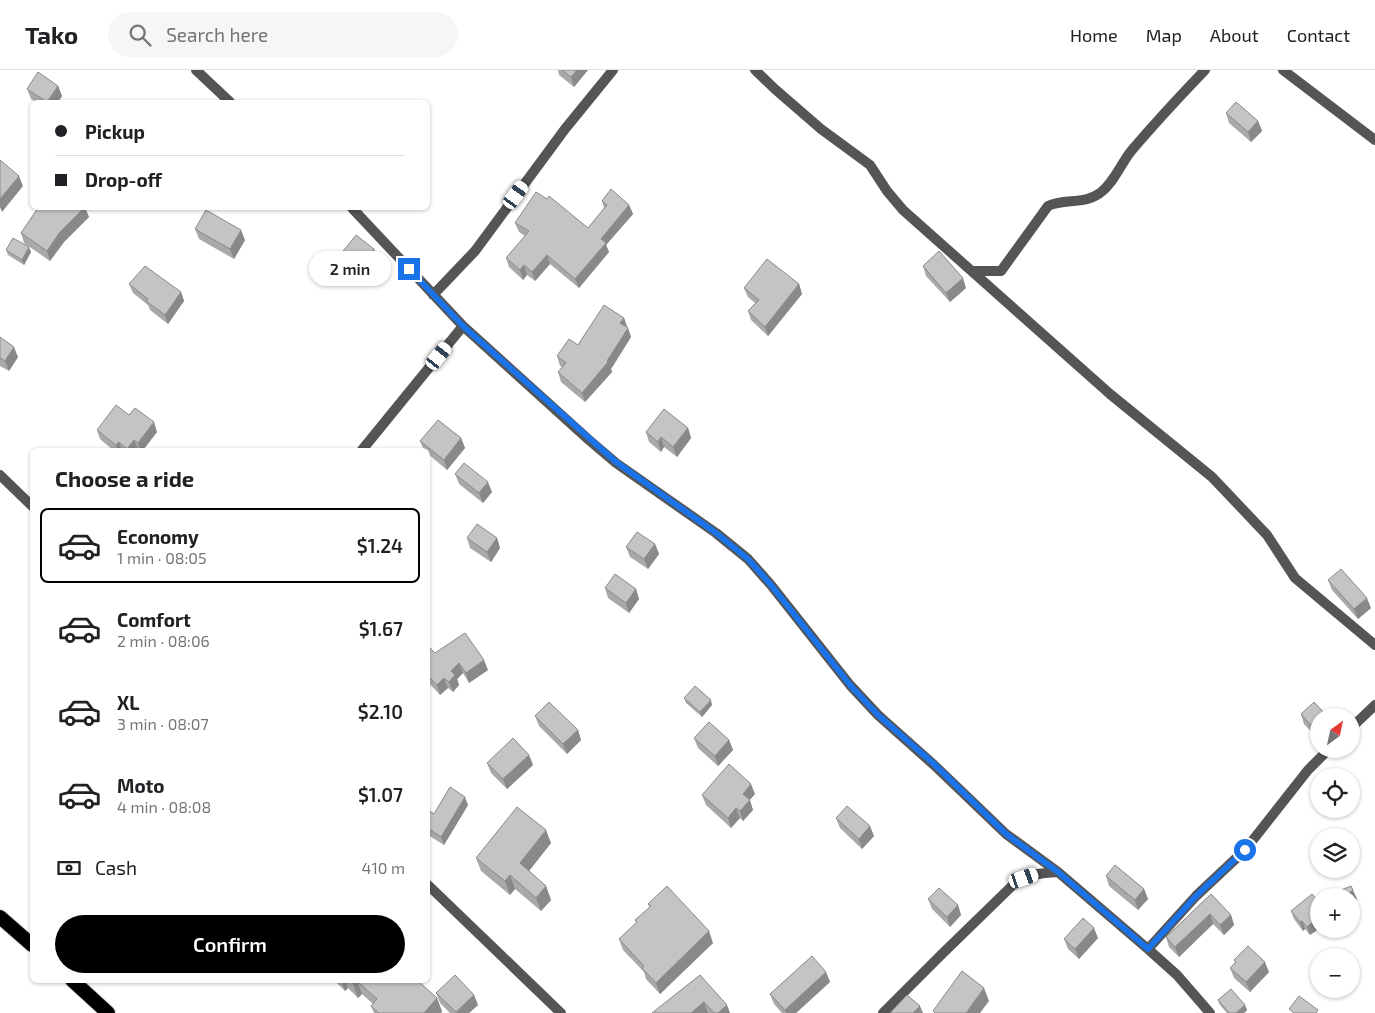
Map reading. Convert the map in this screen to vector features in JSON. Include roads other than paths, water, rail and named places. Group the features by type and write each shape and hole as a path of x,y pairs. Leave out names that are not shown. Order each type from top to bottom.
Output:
{"highway":[{"path":"0,917 30,943"},
{"path":"75,983 108,1013"}],"street":[{"path":"196,70 228,100"},
{"path":"433,295 475,251 565,129 613,70"},
{"path":"755,70 821,129 870,165 886,191 903,210 1110,394 1212,477 1267,535 1295,578 1375,645"},
{"path":"973,271 1001,271 1048,206 1055,202 1078,202 1100,194 1131,151 1204,70"},
{"path":"1283,70 1375,140"},
{"path":"354,210 463,326 616,462 716,533 748,559 771,585 850,685 878,715 934,764 1006,834 1058,872 1177,975 1210,1013"},
{"path":"364,448 463,326"},
{"path":"0,474 30,504"},
{"path":"1360,719 1375,705"},
{"path":"1148,949 1196,896 1245,850 1308,770 1320,758"},
{"path":"883,1013 1015,883 1038,873 1058,872"},
{"path":"430,887 561,1013"}]}
